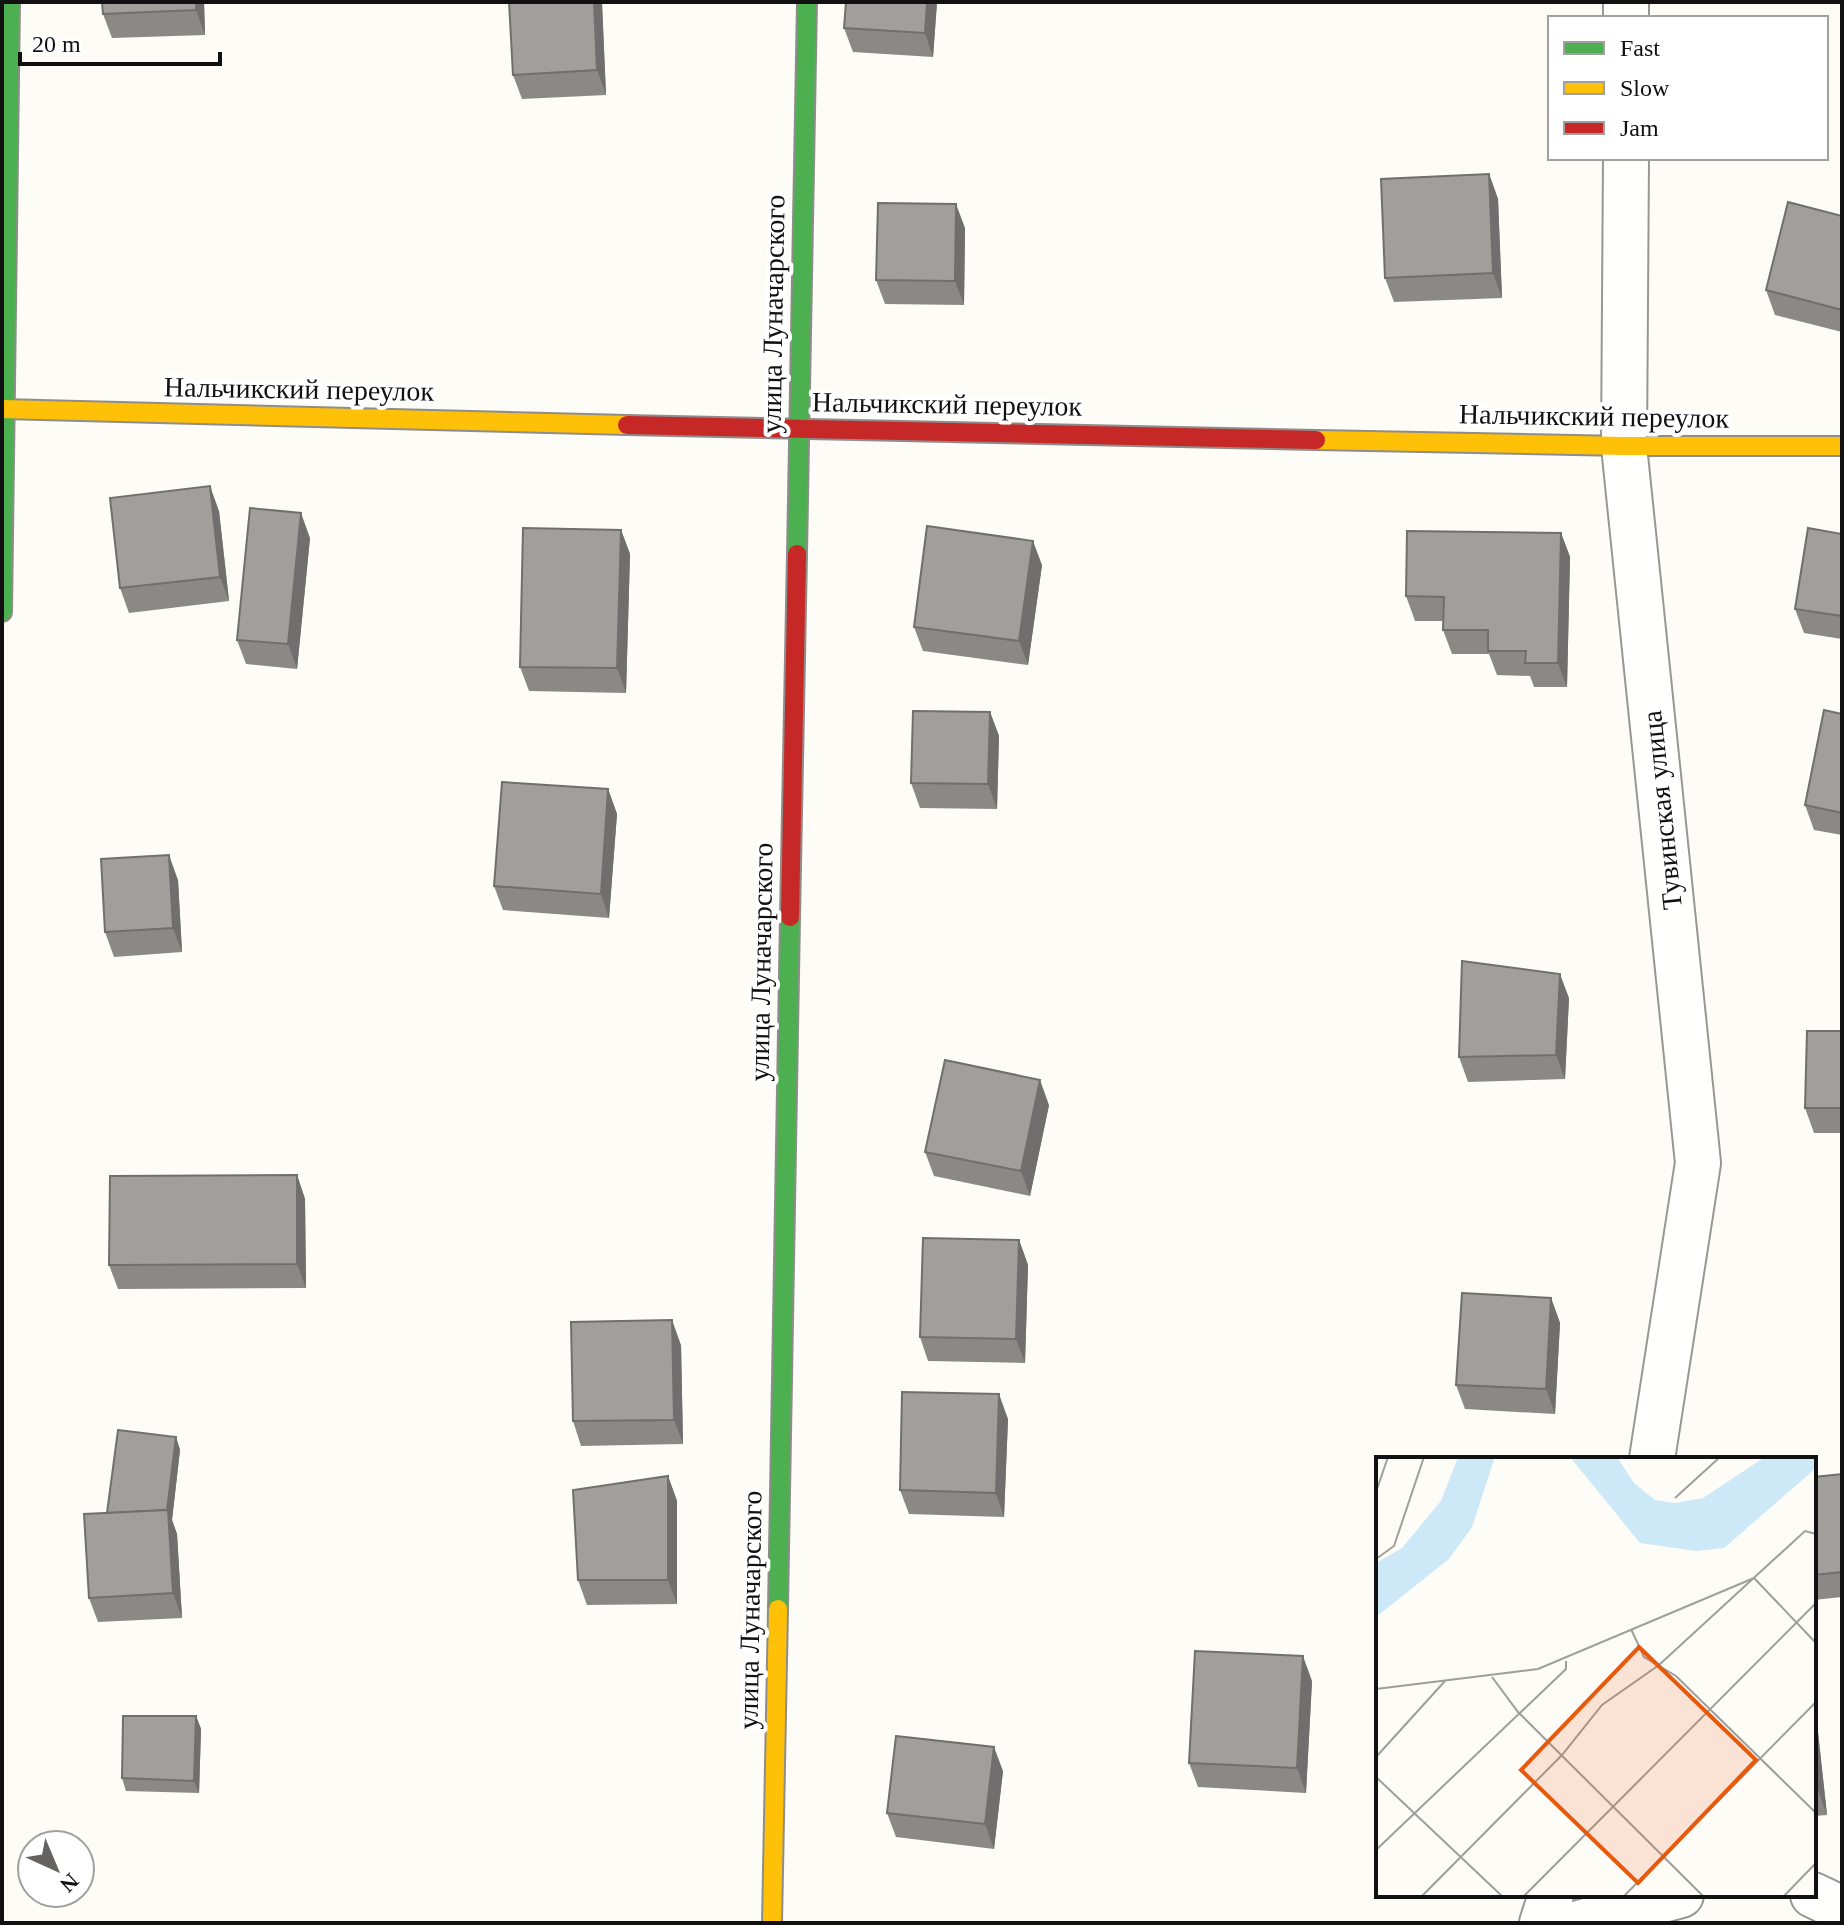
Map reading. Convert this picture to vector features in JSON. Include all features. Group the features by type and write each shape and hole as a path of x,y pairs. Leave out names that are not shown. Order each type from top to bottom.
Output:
{"street":[{"path":"2,612 10,2"},
{"name":"улица Луначарского","path":"772,1923 807,2"},
{"name":"Тувинская улица","path":"1626,160 1624,446 1698,1163 1652,1457"},
{"name":"Нальчикский переулок","path":"4,409 1624,446 1842,446"},
{"path":"1816,1896 1842,1909"},
{"path":"1542,1923 1550,1897"},
{"path":"1579,1923 1674,1897"}],"building":[{"path":"102,2 196,2 196,10 103,14"},
{"path":"509,2 594,2 597,70 513,75"},
{"path":"846,2 927,2 925,33 844,28"},
{"path":"1489,174 1493,273 1385,278 1381,179"},
{"path":"1788,202 1842,216 1842,310 1766,290"},
{"path":"878,203 956,204 955,281 876,280"},
{"path":"210,486 220,577 120,588 110,498"},
{"path":"250,508 301,513 288,644 237,640"},
{"path":"927,526 1033,541 1019,641 914,627"},
{"path":"523,528 621,530 617,668 520,667"},
{"path":"1808,528 1842,534 1842,616 1795,609"},
{"path":"1407,531 1561,533 1558,663 1525,663 1526,651 1488,651 1488,630 1443,630 1444,597 1406,596"},
{"path":"1824,710 1842,714 1842,813 1805,805"},
{"path":"913,711 990,712 988,784 911,783"},
{"path":"502,782 608,789 601,894 494,886"},
{"path":"169,855 173,928 105,932 101,859"},
{"path":"1462,961 1560,974 1556,1055 1459,1057"},
{"path":"1807,1031 1842,1031 1842,1108 1805,1108"},
{"path":"945,1060 1040,1080 1021,1171 925,1152"},
{"path":"297,1175 297,1264 109,1265 110,1176"},
{"path":"923,1238 1019,1240 1016,1339 920,1337"},
{"path":"1462,1293 1551,1298 1546,1389 1456,1385"},
{"path":"672,1320 674,1420 573,1421 571,1322"},
{"path":"902,1392 999,1394 996,1493 900,1490"},
{"path":"118,1430 176,1437 167,1510 107,1513"},
{"path":"1842,1474 1842,1572 1816,1575 1816,1477"},
{"path":"668,1476 668,1580 578,1580 573,1490"},
{"path":"168,1510 173,1593 89,1598 84,1514"},
{"path":"1195,1651 1303,1656 1297,1768 1189,1763"},
{"path":"123,1716 196,1716 194,1781 122,1778"},
{"path":"896,1736 994,1747 985,1824 887,1813"}],"traffic: fast":[{"path":"2,612 10,2"},
{"path":"797,554 807,2"},
{"path":"778,1609 790,917"}],"traffic: slow":[{"path":"2,409 627,425"},
{"path":"1316,440 1624,446 1842,446"},
{"path":"772,1923 778,1609"}],"traffic: jam":[{"path":"627,425 1316,440"},
{"path":"790,917 797,554"}]}
